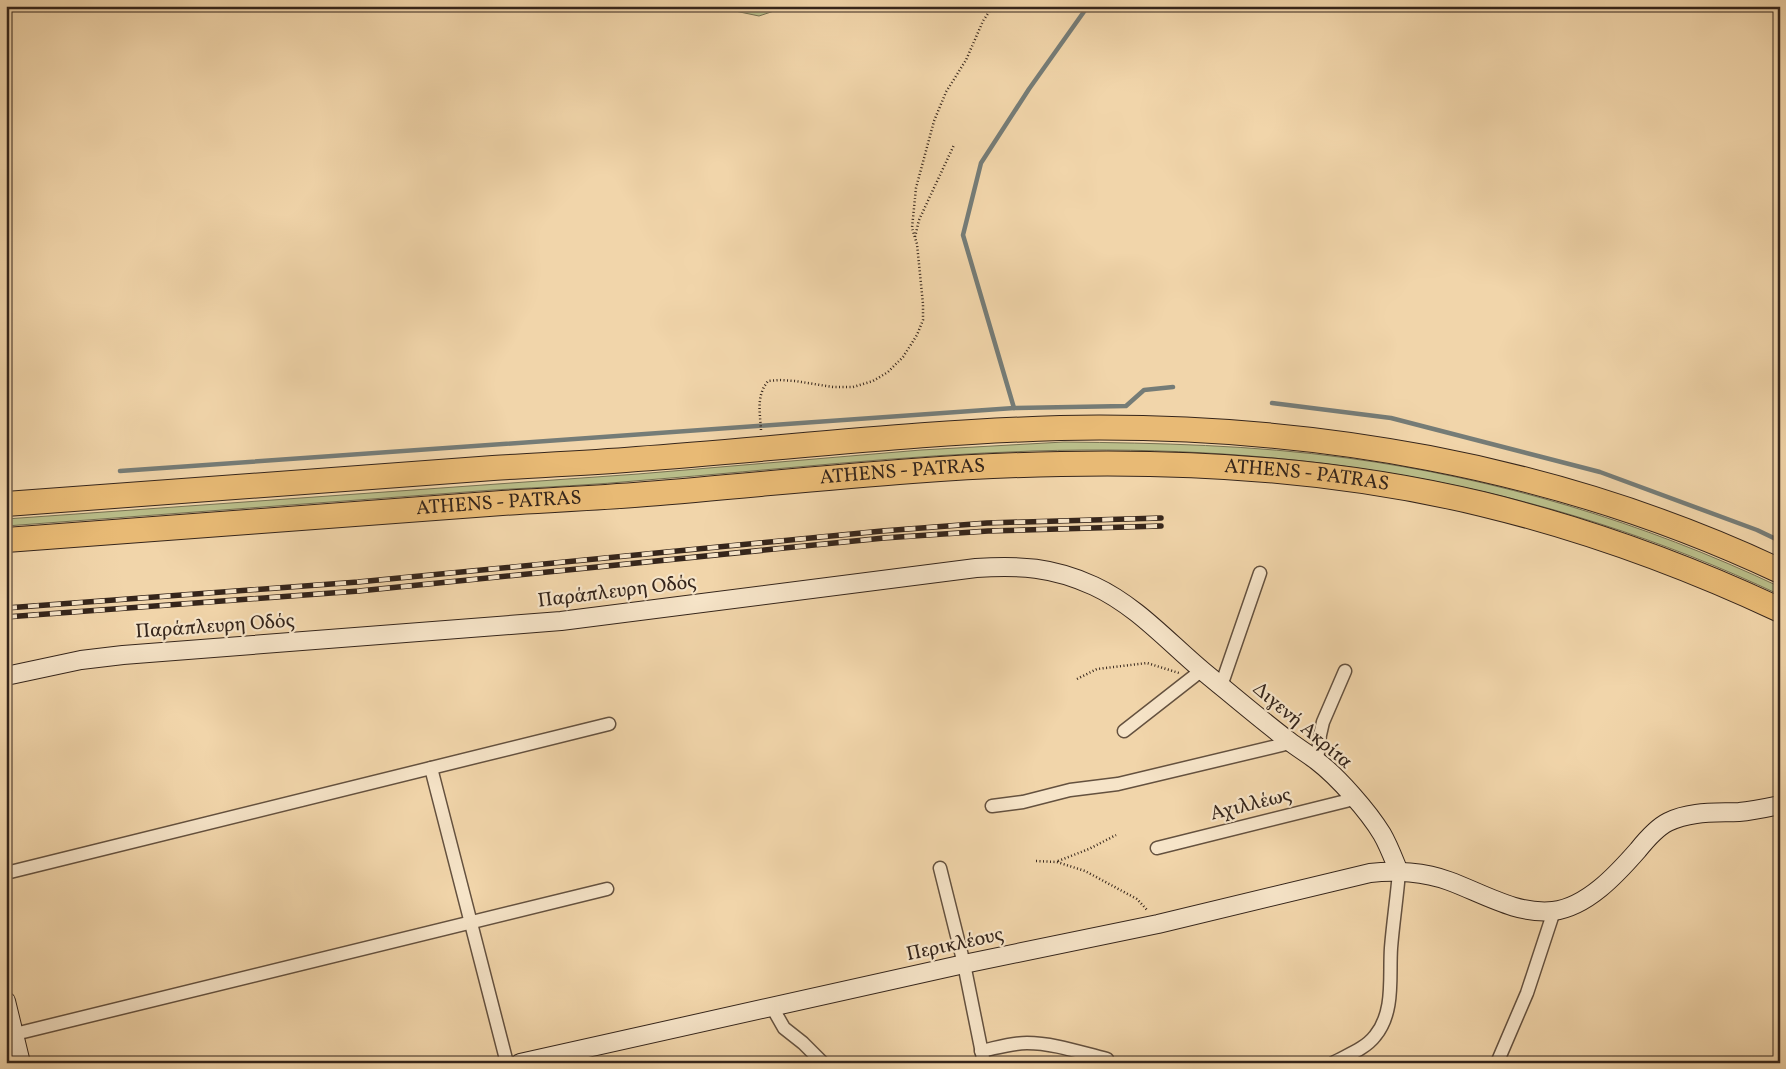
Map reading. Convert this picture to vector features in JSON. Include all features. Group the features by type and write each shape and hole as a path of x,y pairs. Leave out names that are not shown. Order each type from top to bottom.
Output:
{"highway":[{"name":"ATHENS - PATRAS","path":"6,504 637,459 956,433 1063,428 1172,430 1243,433 1351,444 1430,457 1494,471 1560,488 1654,519 1729,548 1780,571"},
{"name":"ATHENS - PATRAS","path":"6,540 640,494 960,468 1064,464 1168,465 1275,471 1345,479 1415,490 1482,504 1550,522 1650,555 1716,581 1780,610"}],"main road":[{"name":"Παράπλευρη Οδός","path":"6,676 81,660 122,655 561,621 976,568 1011,566 1071,576 1116,598 1138,613 1197,674"},
{"name":"Διγενή Ακρίτα","path":"1197,674 1221,686 1329,771 1382,834 1399,872"},
{"path":"1399,872 1448,880 1518,908 1541,912 1554,911 1565,909 1596,891 1616,874 1654,832 1667,822 1697,814 1761,810 1780,805"},
{"name":"Περικλέους","path":"520,1063 964,964 1158,924 1370,873 1399,872"},
{"path":"6,1001 10,1036 21,1063"}],"street":[{"path":"1221,686 1260,572"},
{"path":"1317,761 1323,722 1345,671"},
{"path":"1124,731 1197,674"},
{"path":"6,873 610,724"},
{"path":"992,806 1023,802 1070,790 1118,784 1290,742"},
{"path":"431,768 507,1063"},
{"name":"Αχιλλέως","path":"1157,848 1354,799"},
{"path":"940,868 964,964 982,1057 1011,1044 1029,1043 1108,1059"},
{"path":"1333,1063 1361,1049 1374,1038 1386,1015 1390,997 1391,949 1399,872"},
{"path":"10,1036 470,921 607,889"},
{"path":"1497,1063 1528,993 1554,911"},
{"path":"772,1007 784,1028 803,1043 823,1063"}],"path":[{"path":"761,430 759,400 762,388 768,381 779,380 833,387 853,386 874,381 888,372 903,357 917,335 923,320 923,296 912,228 916,188 934,120 946,92 966,60 983,21 993,6"},
{"path":"915,238 919,220 954,145"},
{"path":"1077,679 1097,669 1147,663 1197,674"},
{"path":"1057,862 1116,835"},
{"path":"1036,861 1057,862 1085,871 1138,899 1158,924"}],"green space":[{"path":"711,6 789,6 759,16"},
{"path":"1064,442 1170,444 1276,450 1347,458 1458,477 1568,506 1676,542 1780,587 1780,595 1690,556 1600,524 1508,498 1415,478 1322,463 1227,454 1131,450 1033,451 936,456 608,483 6,526 6,519 638,474 921,450"}],"waterway":[{"path":"1014,408 963,235 981,163 1029,89 1088,6"},
{"path":"120,471 1014,408 1126,406 1144,390 1173,387"},
{"path":"1272,403 1391,418 1600,472 1757,530 1780,541"}],"railway":[{"path":"6,608 358,582 882,531 987,523 1161,518"},
{"path":"6,617 359,591 884,538 988,531 1161,526"}]}
